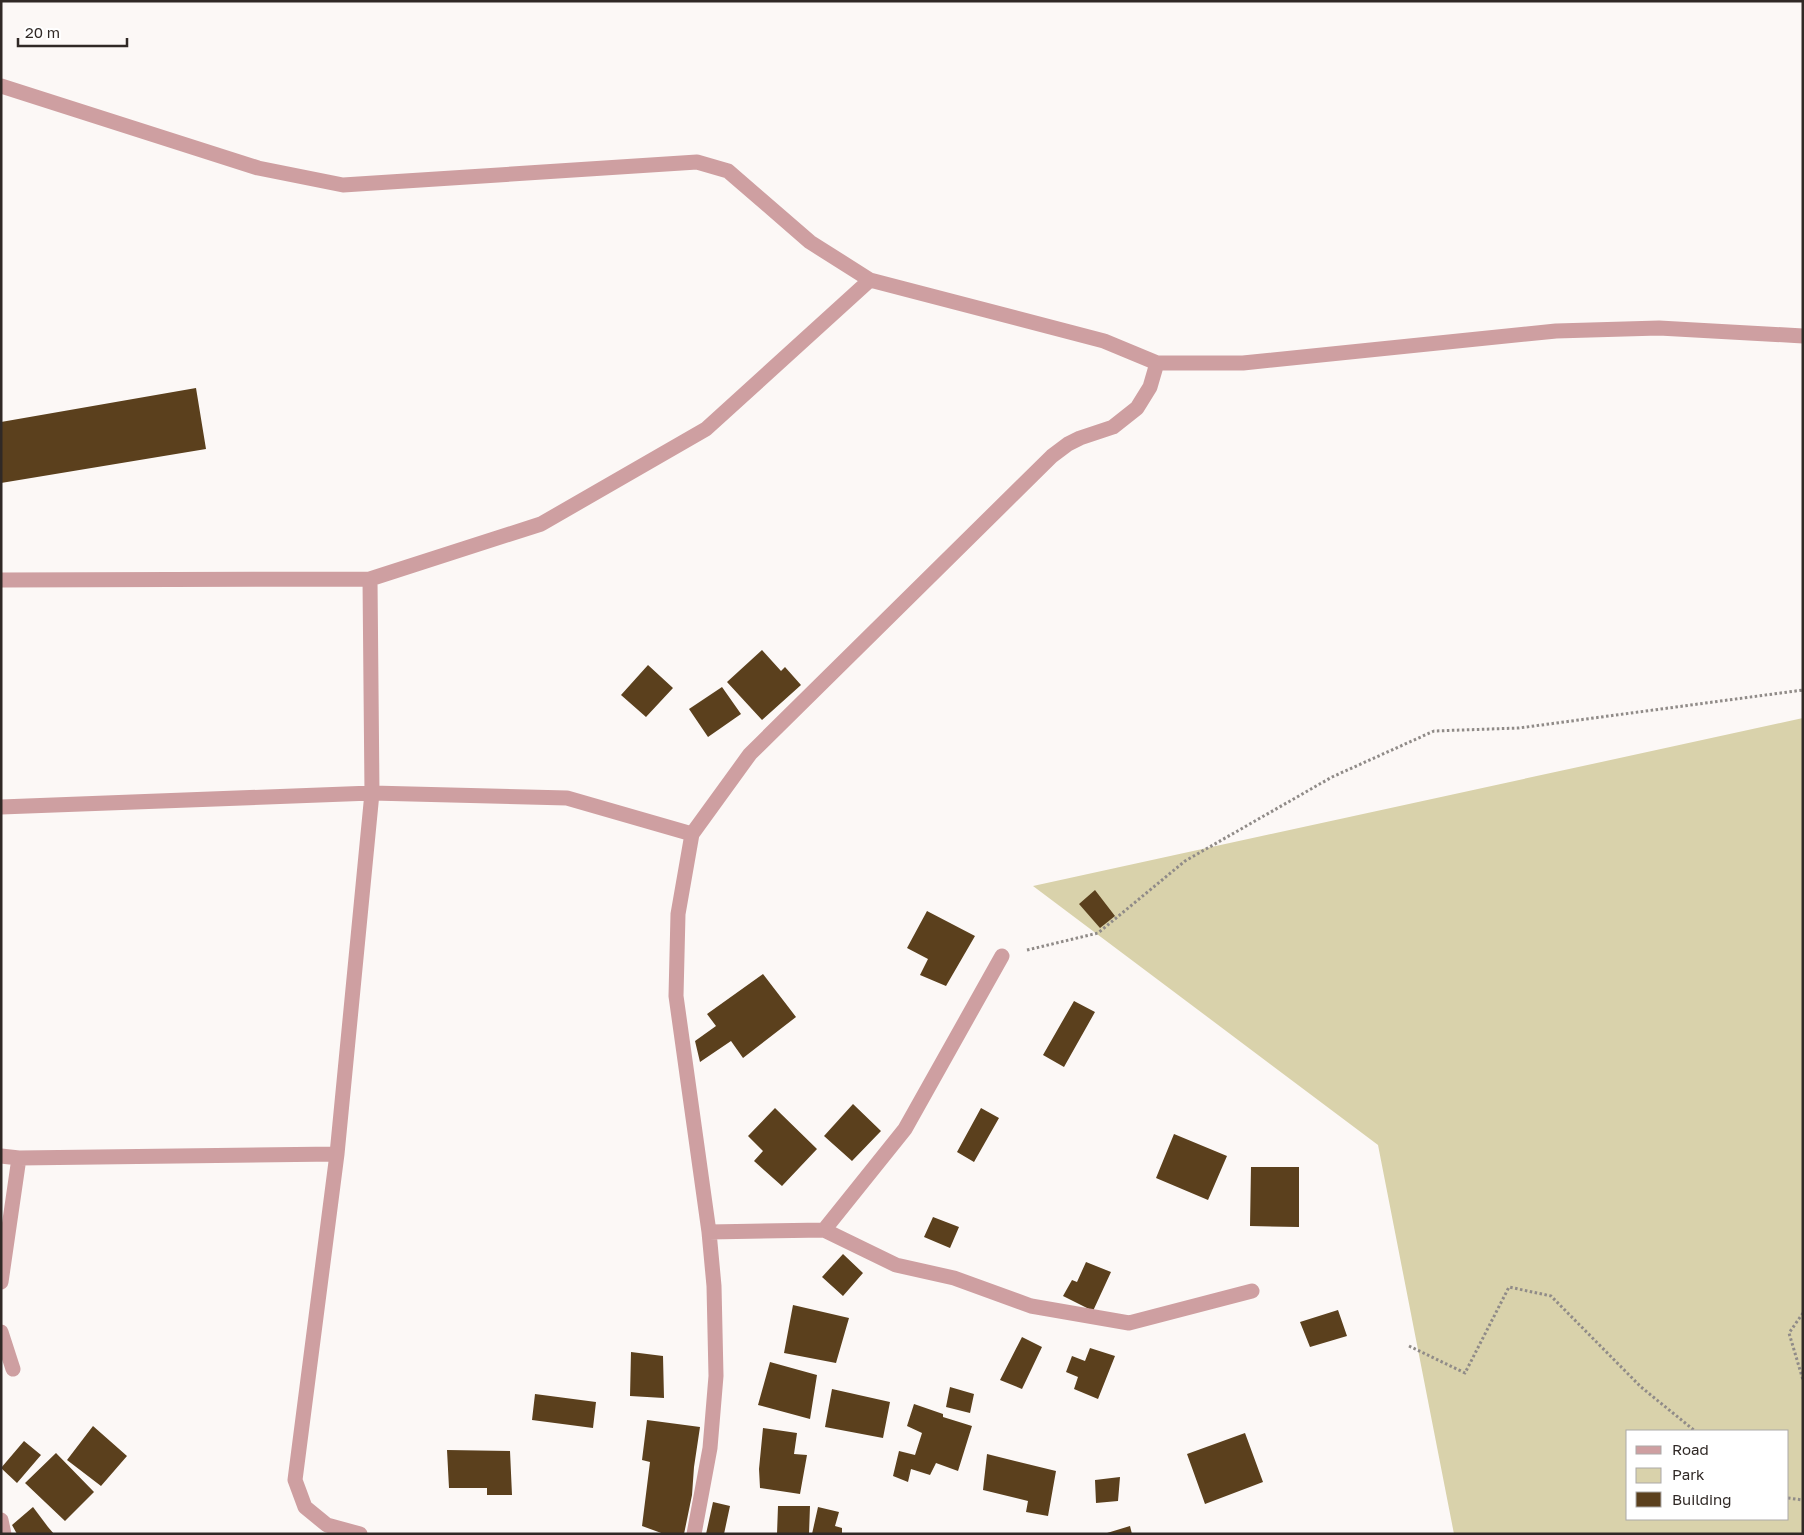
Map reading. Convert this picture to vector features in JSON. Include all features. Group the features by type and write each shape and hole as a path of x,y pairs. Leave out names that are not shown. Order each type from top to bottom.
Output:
{"street":[{"path":"1,86 258,168 343,185 697,162 728,171 810,242 870,280 1104,341 1157,363 1243,362 1556,331 1659,328 1803,336"},
{"path":"1,580 370,579 541,524 706,429 870,280"},
{"path":"694,1534 710,1448 716,1376 714,1286 709,1232 676,996 678,914 692,834 750,754 1052,456 1080,438 1113,427 1137,408 1150,387 1157,363"},
{"path":"360,1534 327,1525 312,1513 305,1507 295,1480 336,1154 372,793 370,579"},
{"path":"1,807 372,793 567,798 692,834"},
{"path":"824,1230 904,1129 1002,956"},
{"path":"1,1156 19,1158 336,1154"},
{"path":"1,1282 19,1158"},
{"path":"709,1232 824,1230 896,1265 954,1278 1031,1306 1128,1323 1252,1291"},
{"path":"1,1332 13,1369"},
{"path":"1,1520 4,1534"}],"path":[{"path":"1002,956 1098,933 1185,861 1332,777 1434,731 1519,728 1803,690"},
{"path":"1410,1346 1465,1373 1509,1287 1551,1296 1641,1387 1694,1430"},
{"path":"1803,1313 1789,1333 1803,1380"},
{"path":"1789,1498 1803,1500"}],"green space":[{"path":"1803,718 1803,1534 1454,1534 1378,1145 1033,886"}],"building":[{"path":"196,388 206,449 1,483 1,422"},
{"path":"762,650 781,671 785,667 801,685 762,720 727,682"},
{"path":"648,665 673,688 646,717 621,695"},
{"path":"722,687 741,714 708,737 689,709"},
{"path":"1095,890 1115,916 1100,928 1079,904"},
{"path":"927,911 975,936 946,986 920,975 928,959 907,948"},
{"path":"763,974 796,1017 743,1058 731,1041 700,1062 695,1041 716,1026 707,1014"},
{"path":"1074,1001 1095,1012 1064,1067 1043,1055"},
{"path":"853,1104 881,1131 852,1161 824,1136"},
{"path":"775,1108 817,1149 782,1186 754,1161 763,1151 748,1136"},
{"path":"981,1108 999,1118 974,1162 957,1152"},
{"path":"1174,1134 1227,1156 1208,1200 1156,1178"},
{"path":"1251,1167 1299,1167 1299,1227 1250,1226"},
{"path":"933,1217 959,1227 950,1248 924,1237"},
{"path":"843,1254 863,1273 843,1296 822,1277"},
{"path":"1086,1262 1111,1272 1093,1311 1063,1296 1072,1280 1077,1282"},
{"path":"793,1305 849,1318 836,1363 784,1353"},
{"path":"1338,1310 1347,1336 1310,1347 1300,1322"},
{"path":"1022,1337 1042,1347 1022,1389 1000,1380"},
{"path":"1090,1348 1115,1356 1098,1399 1074,1389 1078,1377 1066,1372 1072,1356 1085,1361"},
{"path":"631,1352 663,1356 664,1398 630,1396"},
{"path":"770,1362 817,1375 810,1419 758,1405"},
{"path":"950,1387 974,1394 970,1413 946,1407"},
{"path":"832,1389 890,1402 883,1438 825,1427"},
{"path":"535,1394 596,1402 593,1428 532,1420"},
{"path":"914,1404 943,1414 943,1417 972,1426 958,1471 936,1463 930,1475 911,1469 908,1482 893,1476 899,1451 915,1455 922,1433 907,1426"},
{"path":"647,1420 700,1427 692,1495 684,1534 664,1534 642,1526 650,1462 642,1460"},
{"path":"93,1426 127,1456 101,1486 67,1460"},
{"path":"763,1428 797,1433 794,1454 807,1455 800,1494 760,1488 759,1469"},
{"path":"1245,1433 1263,1482 1205,1504 1187,1454"},
{"path":"24,1441 41,1455 17,1483 1,1468"},
{"path":"447,1450 510,1451 512,1495 487,1495 487,1488 449,1488"},
{"path":"56,1453 94,1492 65,1521 25,1483"},
{"path":"987,1454 1056,1471 1048,1516 1026,1512 1028,1501 983,1490"},
{"path":"1120,1477 1118,1501 1096,1503 1095,1480"},
{"path":"713,1502 730,1506 724,1534 706,1534"},
{"path":"778,1506 810,1506 809,1534 777,1534"},
{"path":"33,1507 54,1534 17,1534 12,1525"},
{"path":"818,1507 839,1512 835,1526 842,1528 842,1534 812,1534"},
{"path":"1130,1526 1132,1534 1107,1534 1107,1533"}]}
